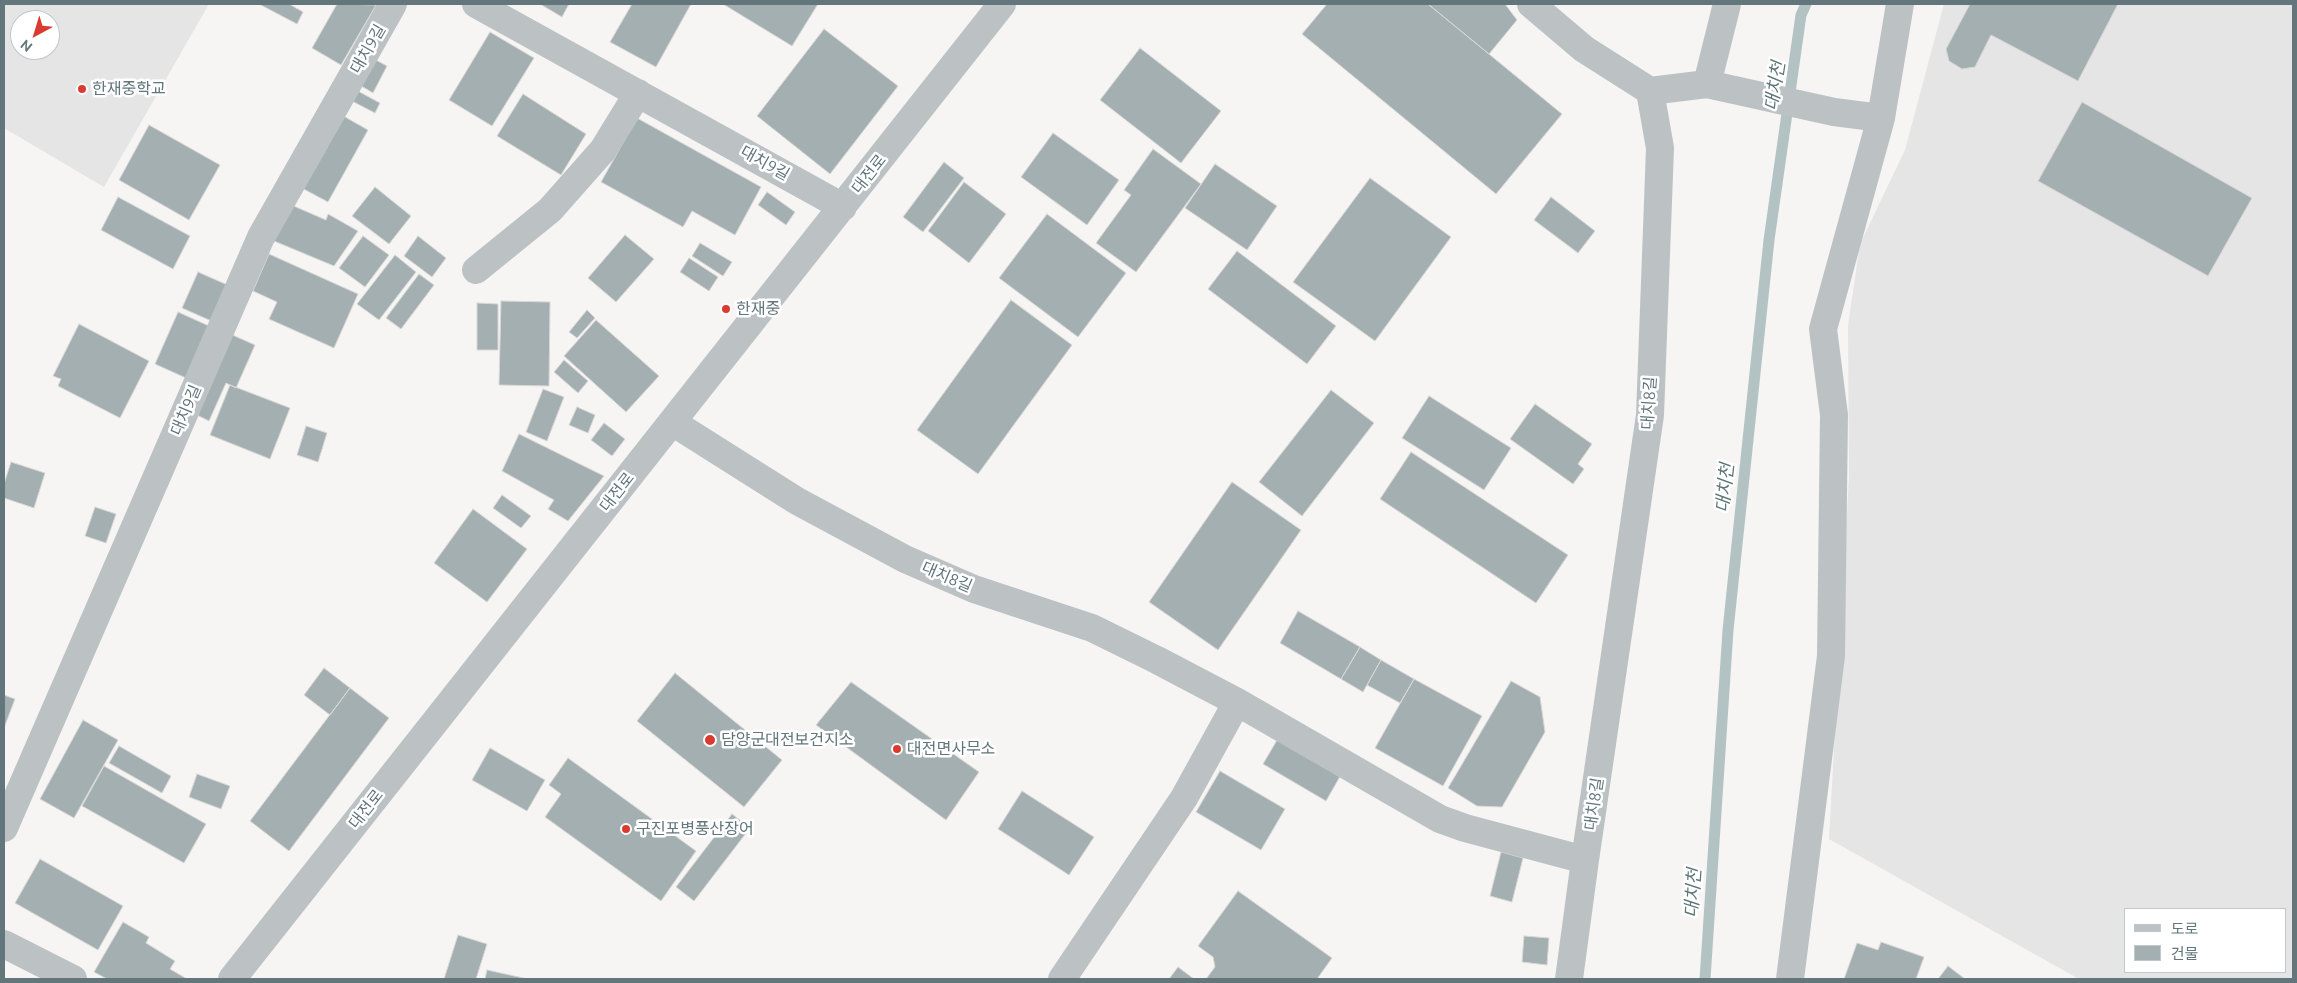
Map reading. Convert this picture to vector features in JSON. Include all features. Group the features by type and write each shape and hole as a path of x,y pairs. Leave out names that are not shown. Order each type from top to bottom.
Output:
{"street":[{"name":"대치9길","path":"4,828 261,237 393,4"},
{"name":"대치9길","path":"476,4 843,207"},
{"name":"대전로","path":"232,979 1002,4"},
{"path":"1531,4 1584,49 1650,91 1707,84 1834,112 1881,118"},
{"path":"1707,84 1727,4"},
{"path":"1790,979 1832,656 1834,415 1824,329 1881,118 1900,4"},
{"name":"대치8길","path":"1569,979 1650,415 1660,148 1650,91"},
{"path":"476,270 550,210 603,150 638,92"},
{"name":"대치8길","path":"672,422 798,501 905,559 974,589 1092,628 1237,702 1440,819 1465,828 1585,860"},
{"path":"1062,979 1184,798 1237,702"},
{"path":"4,944 73,979"}],"shaded area":[{"name":"한재중학교","path":"4,4 209,4 104,187 4,128"},
{"path":"1944,4 2293,4 2293,979 2079,979 1829,839 1849,477 1848,326 1860,244 1905,150"}],"building":[{"path":"259,4 289,4 303,12 297,24"},
{"path":"337,4 376,5 341,65 312,48"},
{"path":"540,4 569,4 562,17"},
{"path":"632,4 691,4 656,67 610,42"},
{"path":"723,4 818,4 792,46"},
{"path":"1327,4 1428,4 1562,114 1496,194 1302,34"},
{"path":"1428,4 1505,4 1517,20 1489,54"},
{"path":"1970,4 2118,4 2078,81 1991,35 1975,67 1962,69 1949,61 1946,49"},
{"path":"824,29 898,86 830,174 757,116"},
{"path":"490,32 534,58 492,126 449,100"},
{"path":"1140,48 1221,111 1181,163 1100,100"},
{"path":"372,58 387,66 373,93 358,84"},
{"path":"356,90 380,103 375,113 350,100"},
{"path":"523,94 586,134 561,175 497,136"},
{"path":"2082,102 2252,198 2208,276 2038,181"},
{"path":"338,113 368,130 328,202 298,186"},
{"path":"637,118 761,187 735,235 692,211 683,227 601,182"},
{"path":"149,125 220,165 189,220 119,180"},
{"path":"1053,133 1119,180 1087,225 1021,177"},
{"path":"1153,149 1201,184 1136,272 1096,243 1131,195 1124,190"},
{"path":"944,162 964,178 923,232 903,217"},
{"path":"1215,164 1277,206 1247,250 1185,208"},
{"path":"1370,178 1451,237 1375,341 1293,282"},
{"path":"964,182 1006,214 969,263 928,231"},
{"path":"375,187 411,216 389,244 352,216"},
{"path":"767,192 795,212 786,225 758,205"},
{"path":"118,197 190,236 173,269 101,230"},
{"path":"1551,197 1595,231 1578,253 1534,220"},
{"path":"289,204 326,220 328,214 358,231 334,266 274,241"},
{"path":"1047,214 1126,273 1078,337 999,278"},
{"path":"625,235 654,259 616,302 588,278"},
{"path":"363,236 389,255 365,287 339,268"},
{"path":"418,236 446,258 432,277 404,256"},
{"path":"700,243 732,262 723,276 692,256"},
{"path":"1237,251 1336,326 1307,364 1208,289"},
{"path":"269,254 358,294 334,348 269,319 277,302 253,291"},
{"path":"395,255 416,272 379,320 357,304"},
{"path":"689,258 718,277 709,291 680,272"},
{"path":"198,272 232,287 216,323 182,308"},
{"path":"419,274 434,285 401,329 386,318"},
{"path":"1011,300 1072,345 978,474 917,430"},
{"path":"501,301 550,302 549,386 499,385"},
{"path":"477,303 498,304 498,350 477,350"},
{"path":"587,310 595,318 577,338 569,332"},
{"path":"178,312 209,326 186,378 155,364"},
{"path":"596,320 659,376 626,412 564,356"},
{"path":"79,324 149,361 120,418 58,386 61,379 53,376"},
{"path":"228,333 255,345 236,388 226,383 209,421 193,413"},
{"path":"564,360 588,381 578,393 554,372"},
{"path":"230,385 290,408 270,459 210,435"},
{"path":"543,389 564,397 547,441 526,432"},
{"path":"1331,390 1374,423 1302,516 1259,482"},
{"path":"1429,396 1511,448 1484,490 1402,438"},
{"path":"1535,404 1592,444 1578,464 1584,469 1573,484 1510,439"},
{"path":"577,407 595,415 588,433 569,425"},
{"path":"604,423 625,439 612,456 591,440"},
{"path":"306,426 327,433 318,462 297,455"},
{"path":"519,434 604,476 568,521 548,509 554,500 502,471"},
{"path":"1411,452 1568,555 1536,603 1380,499"},
{"path":"11,462 45,473 34,508 4,498 4,484"},
{"path":"1232,482 1301,530 1218,650 1149,602"},
{"path":"502,495 531,516 521,528 493,508"},
{"path":"95,507 116,514 106,543 85,536"},
{"path":"473,509 527,549 487,602 434,563"},
{"path":"1298,611 1360,647 1341,679 1280,643"},
{"path":"1360,647 1381,660 1363,692 1341,679"},
{"path":"1381,660 1414,679 1400,703 1367,685"},
{"path":"324,668 350,688 330,715 304,695"},
{"name":"담양군대전보건지소","path":"675,673 782,760 744,807 637,721"},
{"path":"1414,679 1482,716 1443,786 1375,748"},
{"path":"1511,681 1540,697 1545,732 1502,807 1477,806 1448,788"},
{"name":"대전면사무소","path":"851,682 979,772 946,820 816,725"},
{"path":"350,688 389,718 289,851 250,821"},
{"path":"4,695 15,699 4,728"},
{"path":"83,720 118,740 74,818 40,799"},
{"path":"1280,735 1342,773 1326,801 1263,764"},
{"path":"119,746 171,776 162,793 109,763"},
{"path":"490,748 545,780 527,811 472,780"},
{"path":"568,758 696,851 661,901 545,817 561,794 549,785"},
{"path":"104,766 206,824 184,863 82,806"},
{"path":"1220,771 1285,809 1261,850 1196,812"},
{"path":"197,774 230,786 221,809 189,797"},
{"path":"1022,791 1094,837 1069,875 998,829"},
{"path":"732,814 750,828 694,901 676,887"},
{"path":"1501,852 1523,858 1512,902 1490,896"},
{"path":"40,859 123,906 98,950 15,903"},
{"path":"1238,891 1332,958 1317,979 1206,979 1215,967 1213,957 1198,946"},
{"path":"123,922 149,937 146,943 175,961 170,969 187,979 107,979 94,972"},
{"path":"458,935 487,944 476,979 444,979"},
{"path":"1524,936 1549,938 1547,965 1522,962"},
{"path":"1881,942 1924,957 1916,979 1844,979 1857,943 1878,950"},
{"path":"1948,966 1965,979 1938,979"},
{"path":"1178,967 1194,979 1169,979"},
{"path":"487,970 528,979 485,979"}],"waterway":[{"name":"대치천","path":"1705,979 1728,630 1769,240 1801,15 1806,4"}],"place":[{"name":"한재중학교","path":"82,89"},
{"name":"한재중","path":"726,309"},
{"name":"담양군대전보건지소","path":"710,740"},
{"name":"대전면사무소","path":"897,749"},
{"name":"구진포병풍산장어","path":"626,829"}]}
